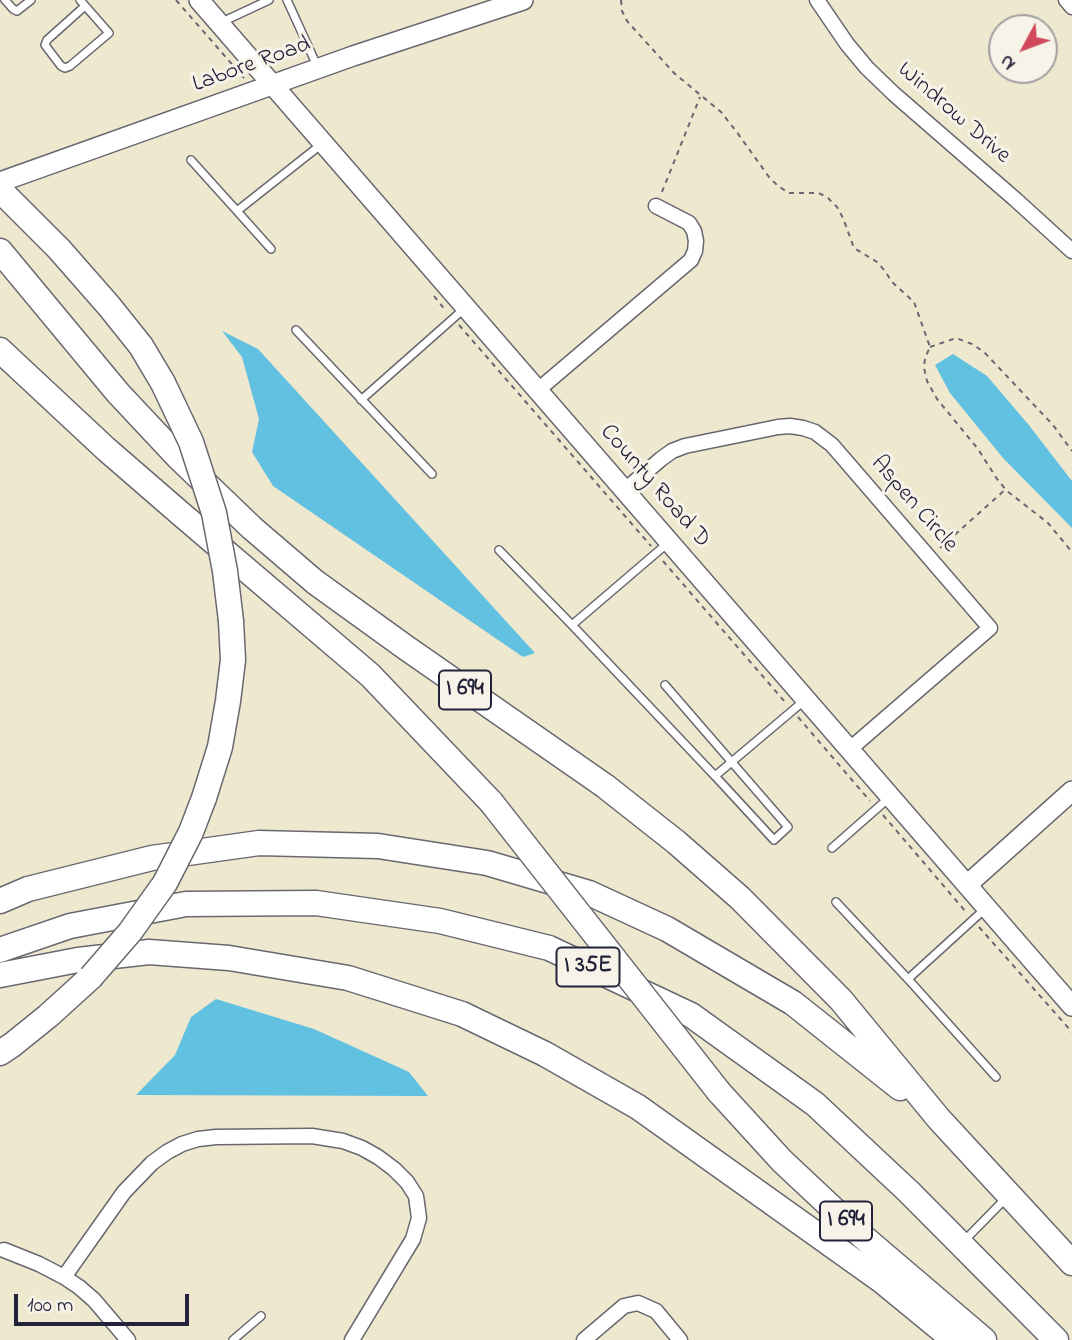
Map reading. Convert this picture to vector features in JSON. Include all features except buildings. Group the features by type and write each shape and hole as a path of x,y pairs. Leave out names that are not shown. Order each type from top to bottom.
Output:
{"highway":[{"path":"0,190 59,249 109,306 141,346 163,383 191,442 214,513 225,571 233,660 220,747 191,832 165,883 130,932 90,977 48,1016 0,1053"},
{"name":"I 694","path":"0,251 118,393 178,457 252,528 315,582 605,786 676,842 740,898 841,1000 939,1119"},
{"name":"I 694","path":"0,350 106,449 370,676 491,802 719,1092 782,1161 862,1236 984,1340"},
{"name":"I 35E","path":"0,901 28,889 152,858 259,843 378,846 486,863 589,893 667,929 793,1003 939,1119 1072,1263"},
{"name":"I 35E","path":"0,950 70,926 186,904 303,903 440,921 549,948 691,1015 815,1104 909,1192 1056,1340"},
{"path":"0,975 78,960 149,953 229,958 348,978 462,1014 545,1054 638,1107 881,1281 954,1340"}],"street":[{"name":"County Road D","path":"199,0 219,23 264,88 323,143 459,313 538,390 625,490 663,547 799,705 849,749 884,803 967,885 980,914 1072,1006"},
{"name":"Labore Road","path":"0,182 319,68 523,0"},
{"name":"Windrow Drive","path":"817,0 846,44 867,68 1072,251"},
{"path":"1066,0 1072,7"},
{"path":"538,390 691,260 696,241 689,223 656,206"},
{"name":"Aspen Circle","path":"625,490 661,459 685,446 790,426 815,432 832,445 990,628 849,749"},
{"path":"967,885 1072,791"},
{"path":"64,1277 124,1192 152,1163 174,1148 198,1139 216,1137 312,1136 343,1141 362,1148 394,1168 410,1185 419,1206 419,1218 413,1239 352,1340"},
{"path":"4,1250 64,1277 94,1300 128,1340"},
{"path":"584,1340 624,1306 638,1303 656,1311 680,1340"}],"lane":[{"path":"5,0 17,11 31,0"},
{"path":"219,23 269,0"},
{"path":"287,0 319,68"},
{"path":"83,3 108,33 65,68 45,46 47,40 83,3"},
{"path":"237,211 323,143"},
{"path":"191,160 271,249"},
{"path":"361,400 459,313"},
{"path":"296,330 432,474"},
{"path":"572,625 663,547"},
{"path":"499,550 774,840 788,827 665,685"},
{"path":"715,776 799,705"},
{"path":"832,848 884,803"},
{"path":"836,902 996,1077"},
{"path":"908,979 980,914"},
{"path":"961,1244 1009,1195"},
{"path":"233,1340 261,1316"}],"path":[{"path":"176,0 264,88"},
{"path":"621,0 627,21 674,73 720,112 778,186 789,193 819,193 837,207 854,248 877,262 892,282 914,302 930,347 924,368 927,381 937,399 978,449 988,467 1006,489 1048,523 1072,552"},
{"path":"656,206 700,96"},
{"path":"435,298 459,313 663,547 980,914 1072,1032"},
{"path":"930,347 956,338 978,348 1025,394 1072,451"},
{"path":"929,558 1006,489"}],"water":[{"path":"222,331 258,349 535,653 523,657 273,486 252,452 259,419 242,357"},
{"path":"953,354 987,376 1072,481 1072,528 1003,458 950,393 935,365"},
{"path":"216,999 314,1029 409,1072 428,1096 136,1095 175,1055 191,1017"}]}
